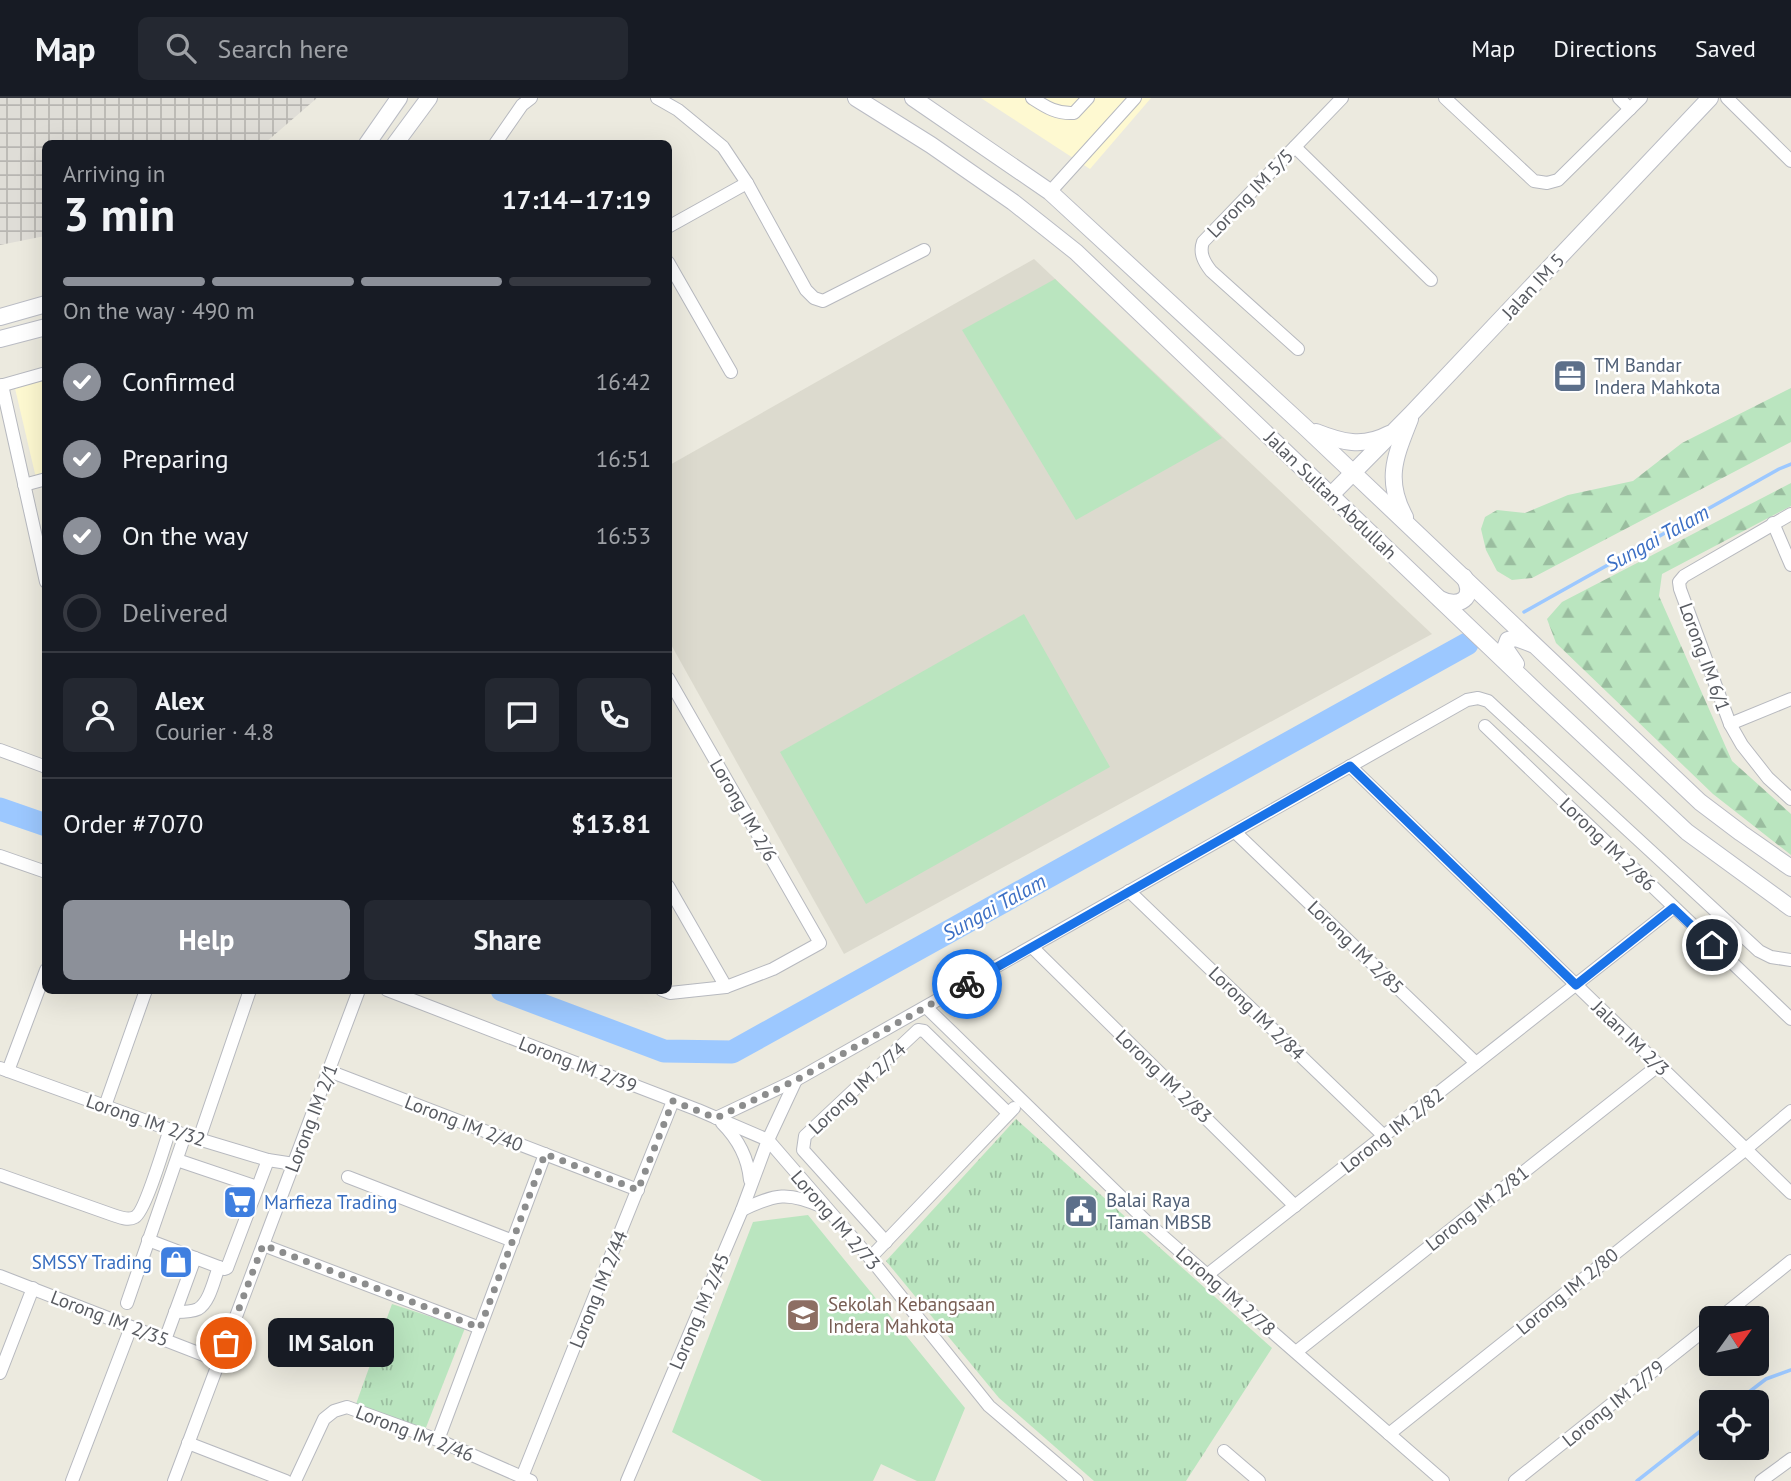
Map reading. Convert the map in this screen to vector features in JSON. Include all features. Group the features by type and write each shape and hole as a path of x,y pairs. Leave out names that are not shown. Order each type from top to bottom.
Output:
{"main road":[{"path":"370,140 399,98"},
{"path":"398,140 429,98"},
{"name":"Jalan Sultan Abdullah","path":"856,98 931,145 1002,195 1076,253 1687,832 1787,906"},
{"name":"Jalan Sultan Abdullah","path":"913,98 1050,192 1354,472 1699,802 1791,868"},
{"name":"Jalan IM 5","path":"1331,495 1710,98"},
{"path":"0,317 42,305"},
{"path":"0,339 42,328"},
{"path":"1409,525 1394,489 1394,463 1412,413"},
{"path":"1307,429 1337,441 1356,443 1385,437 1396,429"},
{"path":"1440,599 1449,604 1464,600 1469,589 1462,575"},
{"path":"1538,646 1516,638 1508,640 1505,648 1539,694"}],"street":[{"path":"498,140 522,105 531,98"},
{"path":"657,98 678,110 723,147 747,183 806,290 814,298 823,301 924,250"},
{"path":"1032,98 1049,110 1063,114 1074,113 1088,98"},
{"path":"1050,192 1135,98"},
{"name":"Lorong IM 5/5","path":"1298,349 1211,271 1203,260 1201,248 1203,242 1342,98"},
{"path":"1446,98 1534,181 1546,183 1558,180 1641,98"},
{"path":"1619,98 1630,109"},
{"path":"1727,98 1791,161"},
{"path":"1295,147 1431,280"},
{"path":"672,226 747,183"},
{"path":"672,269 731,372"},
{"path":"42,374 1,386 42,564"},
{"path":"24,485 42,480"},
{"name":"Lorong IM 6/1","path":"1791,514 1684,576 1679,582 1679,589 1730,724 1742,745 1768,778 1791,799"},
{"path":"1773,523 1791,565"},
{"name":"Lorong IM 2/6","path":"672,684 820,943 773,969 726,987"},
{"path":"750,1185 745,1156 728,1129 716,1118 796,1080 1350,766 1467,701 1478,698 1488,701 1759,951 1771,957 1788,957"},
{"path":"1730,724 1791,699"},
{"name":"Lorong IM 2/86","path":"1485,726 1791,1020"},
{"path":"0,750 42,766"},
{"name":"Jalan IM 2/3","path":"1350,766 1791,1193"},
{"name":"Lorong IM 2/85","path":"1235,832 1476,1063"},
{"path":"0,856 42,871"},
{"name":"Lorong IM 2/84","path":"1129,891 1384,1136"},
{"path":"672,893 726,987 672,993"},
{"path":"1787,906 1791,919"},
{"name":"Lorong IM 2/82","path":"1207,1275 1673,908"},
{"name":"Lorong IM 2/83","path":"1031,947 1295,1206"},
{"path":"4,1070 42,980"},
{"path":"105,1106 145,994"},
{"path":"199,1139 249,994"},
{"name":"Lorong IM 2/1","path":"174,1481 358,994"},
{"name":"Lorong IM 2/39","path":"397,994 768,1140"},
{"name":"Lorong IM 2/78","path":"926,1007 1150,1226 1443,1481"},
{"name":"Lorong IM 2/74","path":"886,1242 803,1150 805,1136 918,1030 924,1031 1008,1114"},
{"name":"Lorong IM 2/81","path":"1296,1352 1659,1065"},
{"name":"Lorong IM 2/32","path":"4,1070 185,1135 268,1160 294,1164"},
{"name":"Lorong IM 2/40","path":"329,1071 638,1190"},
{"name":"Lorong IM 2/45","path":"627,1481 742,1210 768,1140 796,1080"},
{"path":"870,1258 1021,1100"},
{"name":"Lorong IM 2/44","path":"526,1479 673,1101"},
{"name":"Lorong IM 2/80","path":"1389,1434 1791,1111"},
{"path":"0,1175 113,1215 134,1218 145,1202 170,1129"},
{"path":"127,1303 185,1135"},
{"name":"Lorong IM 2/73","path":"768,1140 870,1258 989,1406 1077,1481"},
{"path":"438,1440 545,1154"},
{"path":"177,1160 257,1186"},
{"path":"148,1240 224,1269 228,1267 268,1160"},
{"path":"348,1177 513,1241"},
{"path":"742,1210 777,1196 807,1199 826,1208"},
{"path":"263,1245 480,1328"},
{"path":"165,1340 195,1258"},
{"path":"1735,1306 1791,1261"},
{"path":"175,1312 196,1310 202,1306 219,1267"},
{"name":"Lorong IM 2/35","path":"0,1276 219,1361"},
{"path":"0,1373 33,1288"},
{"path":"72,1481 131,1327"},
{"name":"Lorong IM 2/79","path":"1515,1481 1699,1334"},
{"name":"Lorong IM 2/46","path":"295,1481 324,1419 334,1411 347,1407 438,1440 526,1479"},
{"path":"188,1443 286,1481"},
{"path":"1224,1451 1259,1481"},
{"path":"1761,1481 1791,1459"}],"shaded area":[{"path":"0,98 317,98 268,140 42,140 42,237 0,245"},
{"path":"981,98 1151,98 1090,169"},
{"path":"1034,259 1432,634 844,954 672,646 672,464"},
{"path":"42,377 42,477 36,478 14,384"}],"green space":[{"path":"1055,279 1222,438 1076,520 962,330"},
{"path":"1791,388 1791,442 1532,578 1512,580 1497,571 1486,550 1481,529 1485,517 1497,510 1525,513 1568,495 1633,481 1682,443"},
{"path":"1791,483 1791,506 1662,574 1659,596 1732,761 1791,814 1791,855 1713,794 1556,643 1547,619 1562,602"},
{"path":"1024,614 1110,767 866,904 780,752"},
{"path":"1016,1119 1272,1348 1186,1481 1094,1481 999,1398 886,1261"},
{"name":"Sekolah Kebangsaan Indera Mahkota","path":"808,1215 965,1408 935,1481 917,1481 881,1464 873,1481 762,1481 672,1432 753,1222"},
{"path":"392,1304 465,1328 425,1430 356,1404"}],"waterway":[{"name":"Sungai Talam","path":"1524,612 1791,464"},
{"name":"Sungai Talam","path":"513,994 664,1051 732,1052 1467,644"},
{"name":"Sungai Talam","path":"0,809 42,824"},
{"path":"1752,1390 1766,1379 1791,1370"},
{"path":"1637,1481 1699,1432"}],"way so far":[{"path":"226,1343 263,1245 480,1328 545,1154 638,1190 673,1101 716,1118 796,1080 967,984"}],"place":[{"name":"TM Bandar Indera Mahkota","path":"1570,376"},
{"name":"Marfieza Trading","path":"240,1202"},
{"name":"Balai Raya Taman MBSB","path":"1081,1211"},
{"name":"SMSSY Trading","path":"176,1262"},
{"name":"Sekolah Kebangsaan Indera Mahkota","path":"803,1315"},
{"name":"IM Salon","path":"226,1343"}],"route":[{"path":"967,984 1350,766 1576,985 1673,908 1712,945"}]}
